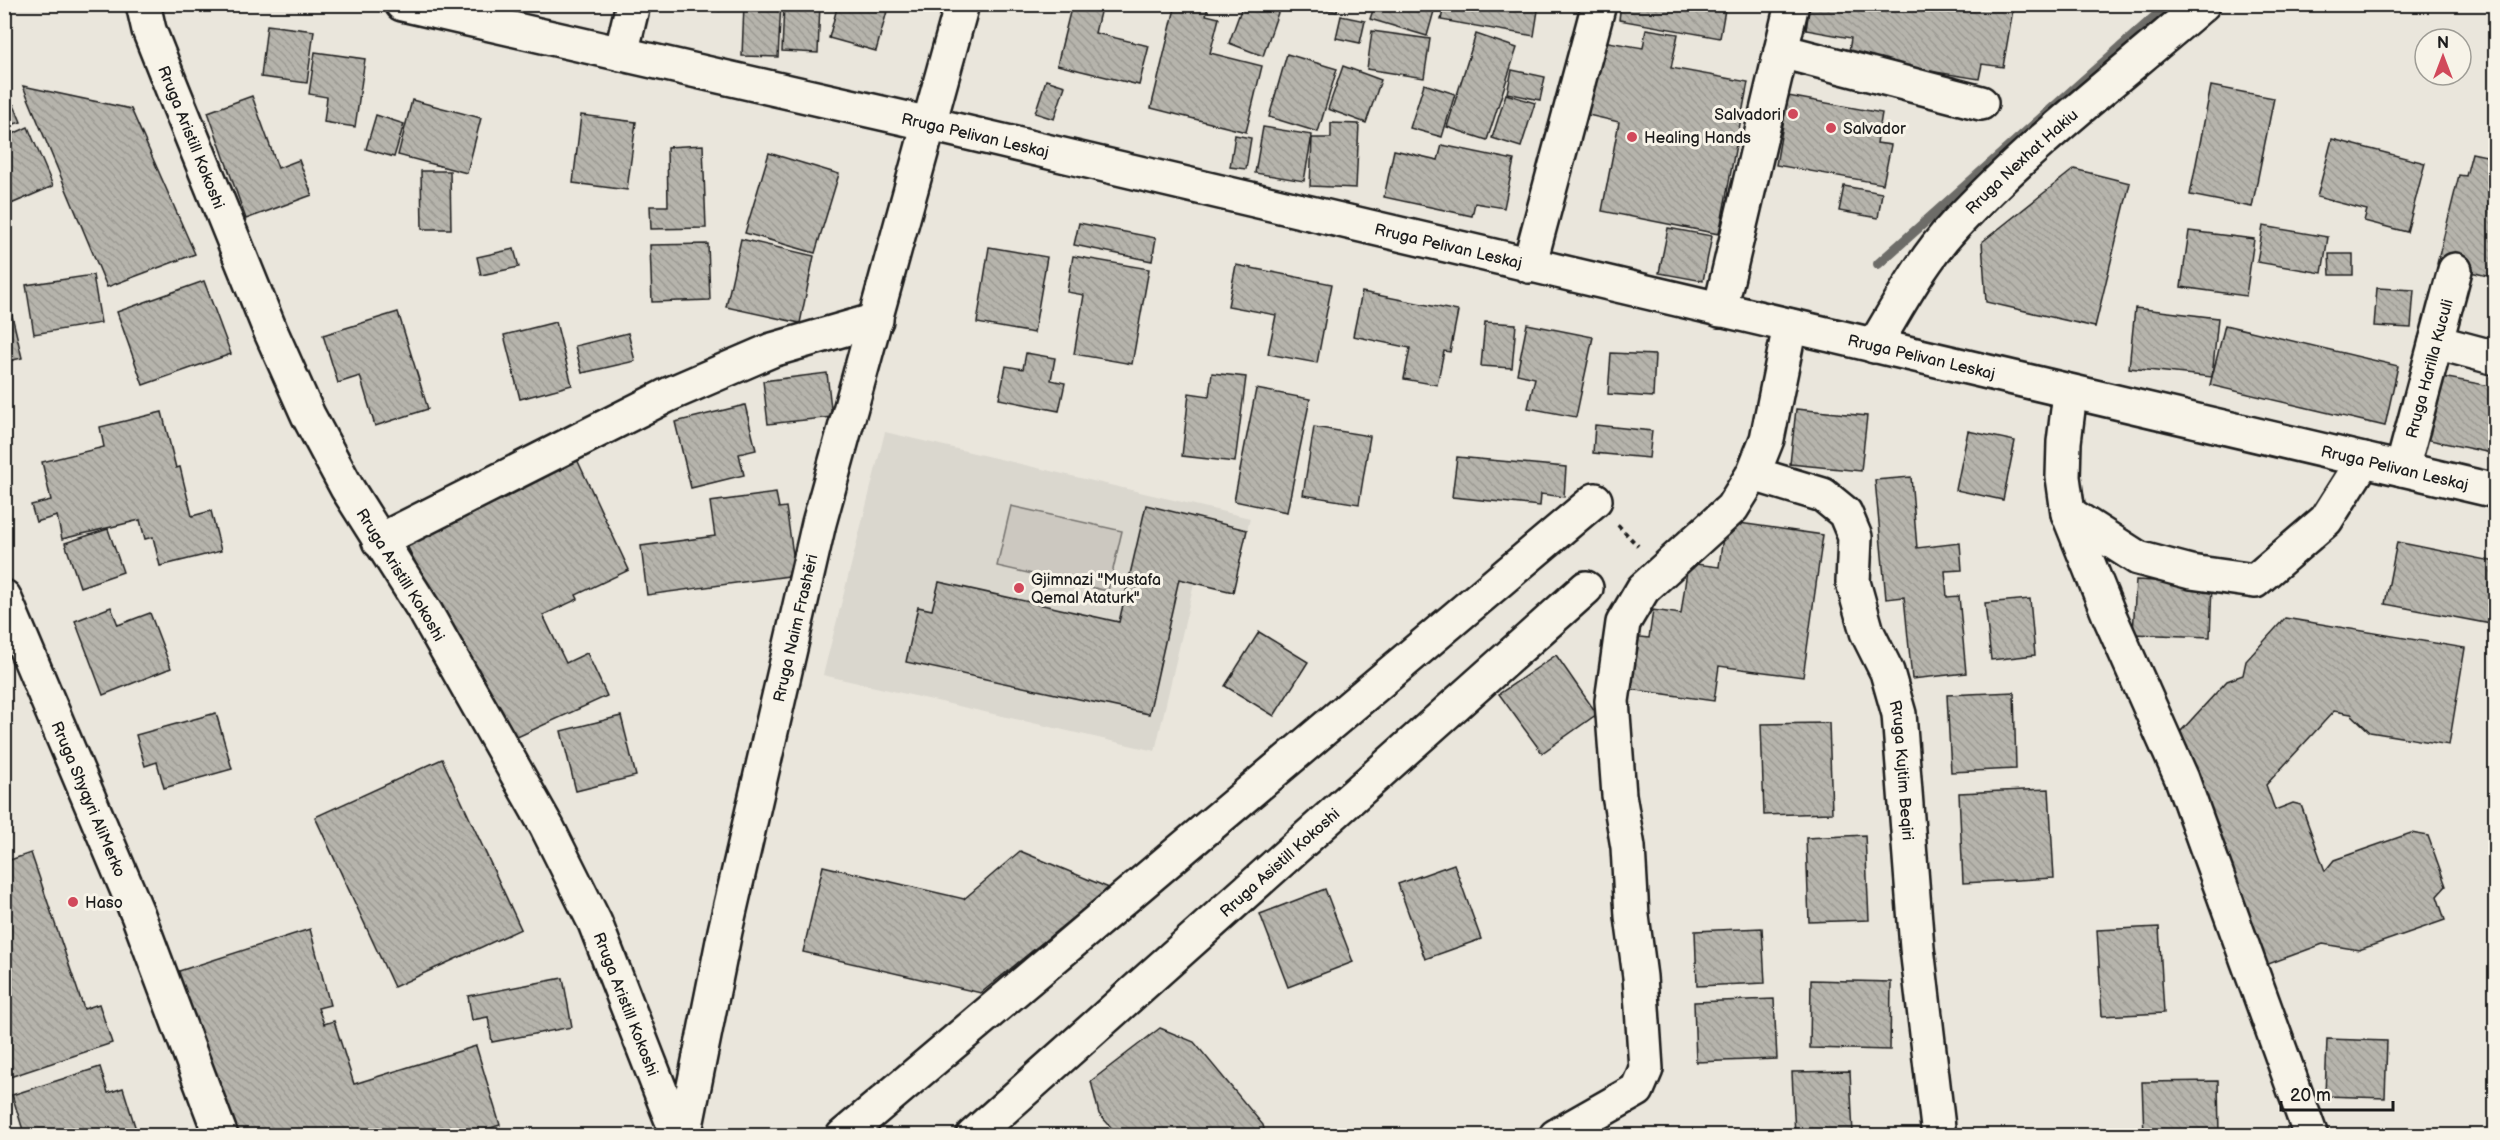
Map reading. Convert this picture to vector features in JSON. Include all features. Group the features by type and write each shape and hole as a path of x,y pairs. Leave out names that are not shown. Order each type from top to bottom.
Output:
{"street":[{"name":"Rruga Aristill Kokoshi","path":"143,4 149,30 270,330 308,415 379,541 426,613 547,826 595,923 678,1136"},
{"name":"Rruga Pelivan Leskaj","path":"402,4 930,124 2070,393 2496,490"},
{"path":"621,54 633,4"},
{"name":"Rruga Naim Frashëri","path":"684,1136 725,930 819,523 962,4"},
{"path":"1529,266 1599,4"},
{"path":"1720,310 1792,4"},
{"name":"Rruga Nexhat Hakiu","path":"1874,346 1915,280 1954,226 2019,162 2203,4"},
{"path":"1780,51 1981,103"},
{"name":"Rruga Harilla Kuculi","path":"2402,469 2456,270"},
{"path":"379,541 670,394 772,350 876,320"},
{"path":"1556,1136 1637,1090 1646,1069 1628,847 1619,795 1612,701 1623,623 1643,589 1731,508 1753,474 1767,439 1791,326"},
{"path":"2436,342 2496,358"},
{"path":"2070,393 2064,442 2063,477 2068,513 2109,615 2182,779 2312,1136"},
{"path":"2068,513 2138,558 2190,572 2255,581 2326,520 2364,460"},
{"name":"Rruga Kujtim Beqiri","path":"1753,474 1823,495 1845,513 1855,537 1853,582 1867,632 1887,672 1899,714 1917,948 1939,1136"},
{"path":"843,1136 1595,500"},
{"name":"Rruga Asistill Kokoshi","path":"973,1136 1586,588"},
{"name":"Rruga Shyqyri AliMerko","path":"4,597 138,915 221,1136"}],"path":[{"path":"1595,500 1662,572"}],"shaded area":[{"name":"Gjimnazi \"Mustafa Qemal Ataturk\"","path":"885,432 1250,518 1233,592 1194,583 1155,751 823,675"},
{"path":"1011,506 1122,531 1108,591 997,566"}],"building":[{"path":"687,4 721,4 720,11"},
{"path":"744,4 781,4 778,57 742,56"},
{"path":"784,4 820,4 818,53 782,51"},
{"path":"838,4 889,4 876,51 829,38"},
{"path":"1072,4 1102,4 1095,33 1149,46 1139,85 1057,65"},
{"path":"1176,4 1209,4 1206,15 1219,18 1210,53 1262,66 1246,132 1151,108"},
{"path":"1243,4 1281,4 1263,56 1229,43"},
{"path":"1289,4 1338,4 1337,12"},
{"path":"1375,4 1436,4 1427,36 1370,19"},
{"path":"1444,4 1539,4 1534,36 1441,20"},
{"path":"1621,4 1726,4 1720,38 1619,20"},
{"path":"1810,4 2014,4 2003,67 1982,64 1979,79 1848,58 1851,38 1806,30"},
{"path":"1341,16 1365,21 1360,43 1336,38"},
{"path":"267,25 314,31 307,83 261,77"},
{"path":"1646,29 1678,34 1671,68 1748,82 1719,234 1602,211 1619,122 1588,115 1603,41 1643,48"},
{"path":"1372,31 1430,39 1424,78 1367,69"},
{"path":"1476,34 1517,48 1487,140 1447,127"},
{"path":"315,52 365,59 355,127 324,122 327,97 309,94"},
{"path":"1287,54 1337,69 1318,132 1269,117"},
{"path":"1343,66 1381,80 1366,123 1328,109"},
{"path":"1512,70 1545,77 1540,100 1507,93"},
{"path":"1046,80 1065,86 1054,119 1035,113"},
{"path":"1424,84 1455,94 1442,137 1410,128"},
{"path":"23,86 131,109 195,254 107,287"},
{"path":"2211,86 2274,98 2252,207 2190,195"},
{"path":"1506,94 1535,103 1521,147 1492,138"},
{"path":"252,96 278,168 299,160 312,195 246,219 208,112"},
{"name":"Salvador","path":"1788,96 1882,113 1877,143 1891,145 1883,184 1776,165"},
{"path":"412,100 481,118 467,173 398,155"},
{"path":"14,105 21,122 4,127 4,108"},
{"path":"376,115 404,124 394,157 366,149"},
{"path":"581,115 636,122 627,190 573,183"},
{"path":"1331,123 1359,124 1356,188 1310,186 1312,138 1331,138"},
{"path":"28,127 53,186 4,207 4,138"},
{"path":"1263,127 1312,135 1304,181 1255,173"},
{"path":"1235,135 1251,138 1246,169 1230,167"},
{"path":"2332,139 2425,163 2407,232 2364,221 2367,210 2317,197"},
{"path":"703,145 706,228 651,229 650,206 668,206 667,147"},
{"path":"1442,145 1514,160 1504,208 1475,203 1472,216 1384,197 1394,150 1438,160"},
{"path":"769,153 839,174 815,253 745,233"},
{"path":"2472,153 2496,158 2496,278 2437,264 2459,175 2466,176"},
{"path":"2074,169 2130,183 2095,327 1986,302 1982,242"},
{"path":"421,171 450,171 451,229 422,229"},
{"path":"1844,186 1882,193 1878,218 1839,211"},
{"path":"1079,223 1156,238 1152,261 1074,245"},
{"path":"2263,226 2328,237 2322,273 2257,262"},
{"path":"1668,228 1712,236 1703,281 1659,273"},
{"path":"2189,231 2254,239 2246,296 2181,287"},
{"path":"741,239 814,256 800,323 726,307"},
{"path":"708,244 710,300 652,302 650,245"},
{"path":"989,247 1047,257 1034,333 977,323"},
{"path":"514,249 519,267 481,275 477,257"},
{"path":"2329,254 2353,254 2353,275 2330,275"},
{"path":"1073,256 1149,269 1132,364 1074,354 1084,295 1067,292"},
{"path":"1236,265 1332,284 1317,363 1268,354 1276,315 1228,306"},
{"path":"93,275 101,323 34,334 26,285"},
{"path":"204,281 231,354 143,385 117,312"},
{"path":"2377,288 2414,290 2411,328 2374,326"},
{"path":"1362,292 1458,311 1450,352 1444,351 1437,385 1404,379 1410,348 1353,336"},
{"path":"10,307 22,358 4,362 4,309"},
{"path":"2135,308 2218,318 2212,377 2129,368"},
{"path":"398,312 428,409 375,426 360,376 338,383 323,335"},
{"path":"556,322 572,385 520,399 504,335"},
{"path":"1485,322 1516,324 1512,368 1481,366"},
{"path":"1527,324 1593,337 1576,417 1528,408 1535,378 1517,374"},
{"path":"2225,325 2398,366 2385,426 2210,385"},
{"path":"628,333 635,361 582,373 575,346"},
{"path":"1026,353 1055,358 1051,380 1065,383 1059,411 999,399 1006,366 1023,369"},
{"path":"1611,353 1655,355 1653,397 1608,394"},
{"path":"827,373 832,417 768,424 763,381"},
{"path":"1212,373 1246,377 1235,462 1182,456 1189,393 1209,396"},
{"path":"2437,376 2496,387 2496,454 2425,439"},
{"path":"1256,389 1310,399 1287,512 1234,501"},
{"path":"745,405 756,450 739,454 744,475 691,488 675,422"},
{"path":"1796,409 1867,416 1861,471 1790,464"},
{"path":"162,412 176,468 180,467 192,516 211,511 221,551 160,566 153,537 145,539 140,520 62,539 57,516 36,522 31,505 51,500 42,462 104,447 100,427"},
{"path":"1595,425 1652,431 1649,458 1593,453"},
{"path":"1314,427 1370,436 1359,504 1303,495"},
{"path":"1968,431 2015,441 2003,500 1956,490"},
{"path":"574,453 629,570 576,595 578,599 543,615 566,663 587,653 607,696 502,744 405,541"},
{"path":"1457,457 1566,467 1564,497 1541,494 1540,506 1452,497"},
{"path":"1911,477 1917,548 1960,543 1962,570 1945,571 1947,597 1959,596 1966,673 1912,679 1904,597 1886,599 1875,480"},
{"path":"776,493 779,508 786,507 796,575 647,595 641,546 715,536 710,502"},
{"path":"1146,505 1247,530 1233,592 1179,579 1149,714 906,662 918,607 932,610 939,582 1119,622"},
{"path":"1725,521 1823,535 1803,677 1719,666 1714,701 1615,687 1623,635 1649,638 1653,610 1681,614 1688,563 1719,567"},
{"path":"108,529 123,572 80,587 65,543"},
{"path":"2397,542 2496,562 2496,625 2385,604"},
{"path":"2136,580 2212,584 2210,637 2133,634"},
{"path":"2030,599 2035,655 1991,660 1985,603"},
{"path":"111,607 118,625 150,613 171,668 103,695 75,621"},
{"path":"2285,618 2465,648 2449,745 2370,732 2351,714 2334,711 2266,785 2275,810 2293,803 2301,805 2325,871 2334,860 2411,833 2428,836 2446,886 2437,896 2445,920 2359,950 2323,944 2252,970 2171,742 2227,681 2243,675 2246,661"},
{"path":"1259,632 1308,662 1274,716 1225,686"},
{"path":"1556,655 1597,714 1542,753 1499,694"},
{"path":"2014,692 2016,769 1951,772 1947,695"},
{"path":"216,713 232,769 164,788 157,762 145,766 136,735"},
{"path":"621,716 636,776 576,791 561,731"},
{"path":"1829,723 1832,813 1764,815 1761,724"},
{"path":"442,759 521,929 394,987 315,817"},
{"path":"2049,789 2054,878 1963,883 1959,793"},
{"path":"1865,835 1869,920 1809,922 1806,838"},
{"path":"1020,851 1109,888 981,993 803,952 823,866 964,899"},
{"path":"31,853 84,1009 99,1004 112,1043 4,1079 4,862"},
{"path":"1454,864 1481,939 1425,959 1398,884"},
{"path":"1325,889 1353,962 1288,987 1260,914"},
{"path":"2159,927 2164,1013 2102,1016 2097,930"},
{"path":"1762,928 1765,983 1697,986 1695,931"},
{"path":"310,929 330,1005 318,1008 324,1024 334,1021 354,1084 476,1046 500,1125 466,1136 227,1136 176,972"},
{"path":"563,978 572,1027 492,1042 488,1017 472,1020 468,996"},
{"path":"1811,980 1891,982 1890,1050 1810,1048"},
{"path":"1774,999 1777,1059 1696,1062 1694,1002"},
{"path":"1160,1028 1194,1042 1263,1125 1266,1136 1119,1136 1099,1114 1091,1081"},
{"path":"2327,1039 2387,1041 2385,1098 2325,1096"},
{"path":"100,1067 108,1093 123,1088 138,1136 12,1136 23,1130 12,1095"},
{"path":"1850,1071 1853,1135 1795,1136 1792,1072"},
{"path":"2218,1081 2219,1136 2144,1136 2142,1082"}],"waterway":[{"path":"1878,264 2169,4"}],"place":[{"name":"Salvadori","path":"1793,114"},
{"name":"Salvador","path":"1831,128"},
{"name":"Healing Hands","path":"1632,137"},
{"name":"Gjimnazi \"Mustafa Qemal Ataturk\"","path":"1019,588"},
{"name":"Haso","path":"73,902"}]}
